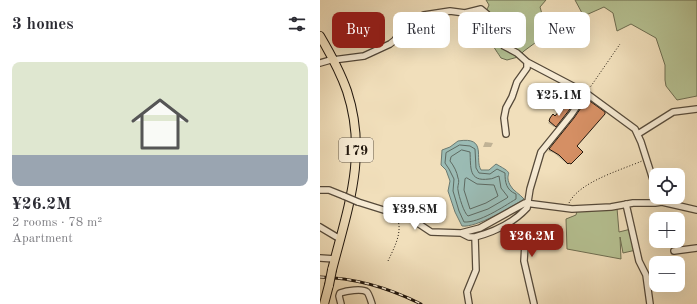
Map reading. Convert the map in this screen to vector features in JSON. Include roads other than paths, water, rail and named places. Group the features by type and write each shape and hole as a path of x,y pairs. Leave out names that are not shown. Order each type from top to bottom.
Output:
{"highway":[{"name":"179","path":"320,36 334,59 346,90 356,131 357,153 352,194 329,285 323,301"}],"street":[{"path":"320,63 334,59 364,56 390,44 395,40 407,24 417,18 450,11 466,13 481,9 486,14 495,34 504,46 518,53 526,62 586,93 629,124 638,134 650,168"},
{"path":"506,134 504,118 506,108 512,97 517,82 527,68 526,62"},
{"path":"461,233 469,237 475,237 493,231 507,224 525,210 541,152 571,115 586,93"},
{"path":"638,134 673,112 697,109"},
{"path":"320,190 329,190 358,202 402,214 413,219 430,232 461,233 480,228 528,203 566,208 598,208 649,201"},
{"path":"626,204 639,261 646,275 650,304"},
{"path":"677,204 697,210"},
{"path":"507,224 524,244 524,261 534,304"},
{"path":"320,227 340,239"},
{"path":"469,304 467,292 476,270 475,237"},
{"path":"674,251 697,248"},
{"path":"320,258 335,259"},
{"path":"341,304 339,296 340,293 353,290 366,291 372,304"}],"water":[{"path":"467,140 477,145 481,170 489,170 496,164 506,170 509,174 508,181 510,185 524,199 503,212 476,224 462,226 455,212 448,191 450,181 446,170 441,165 442,150 450,147 458,141"}],"railway":[{"path":"320,277 346,279 372,285 397,293 421,304"}]}
